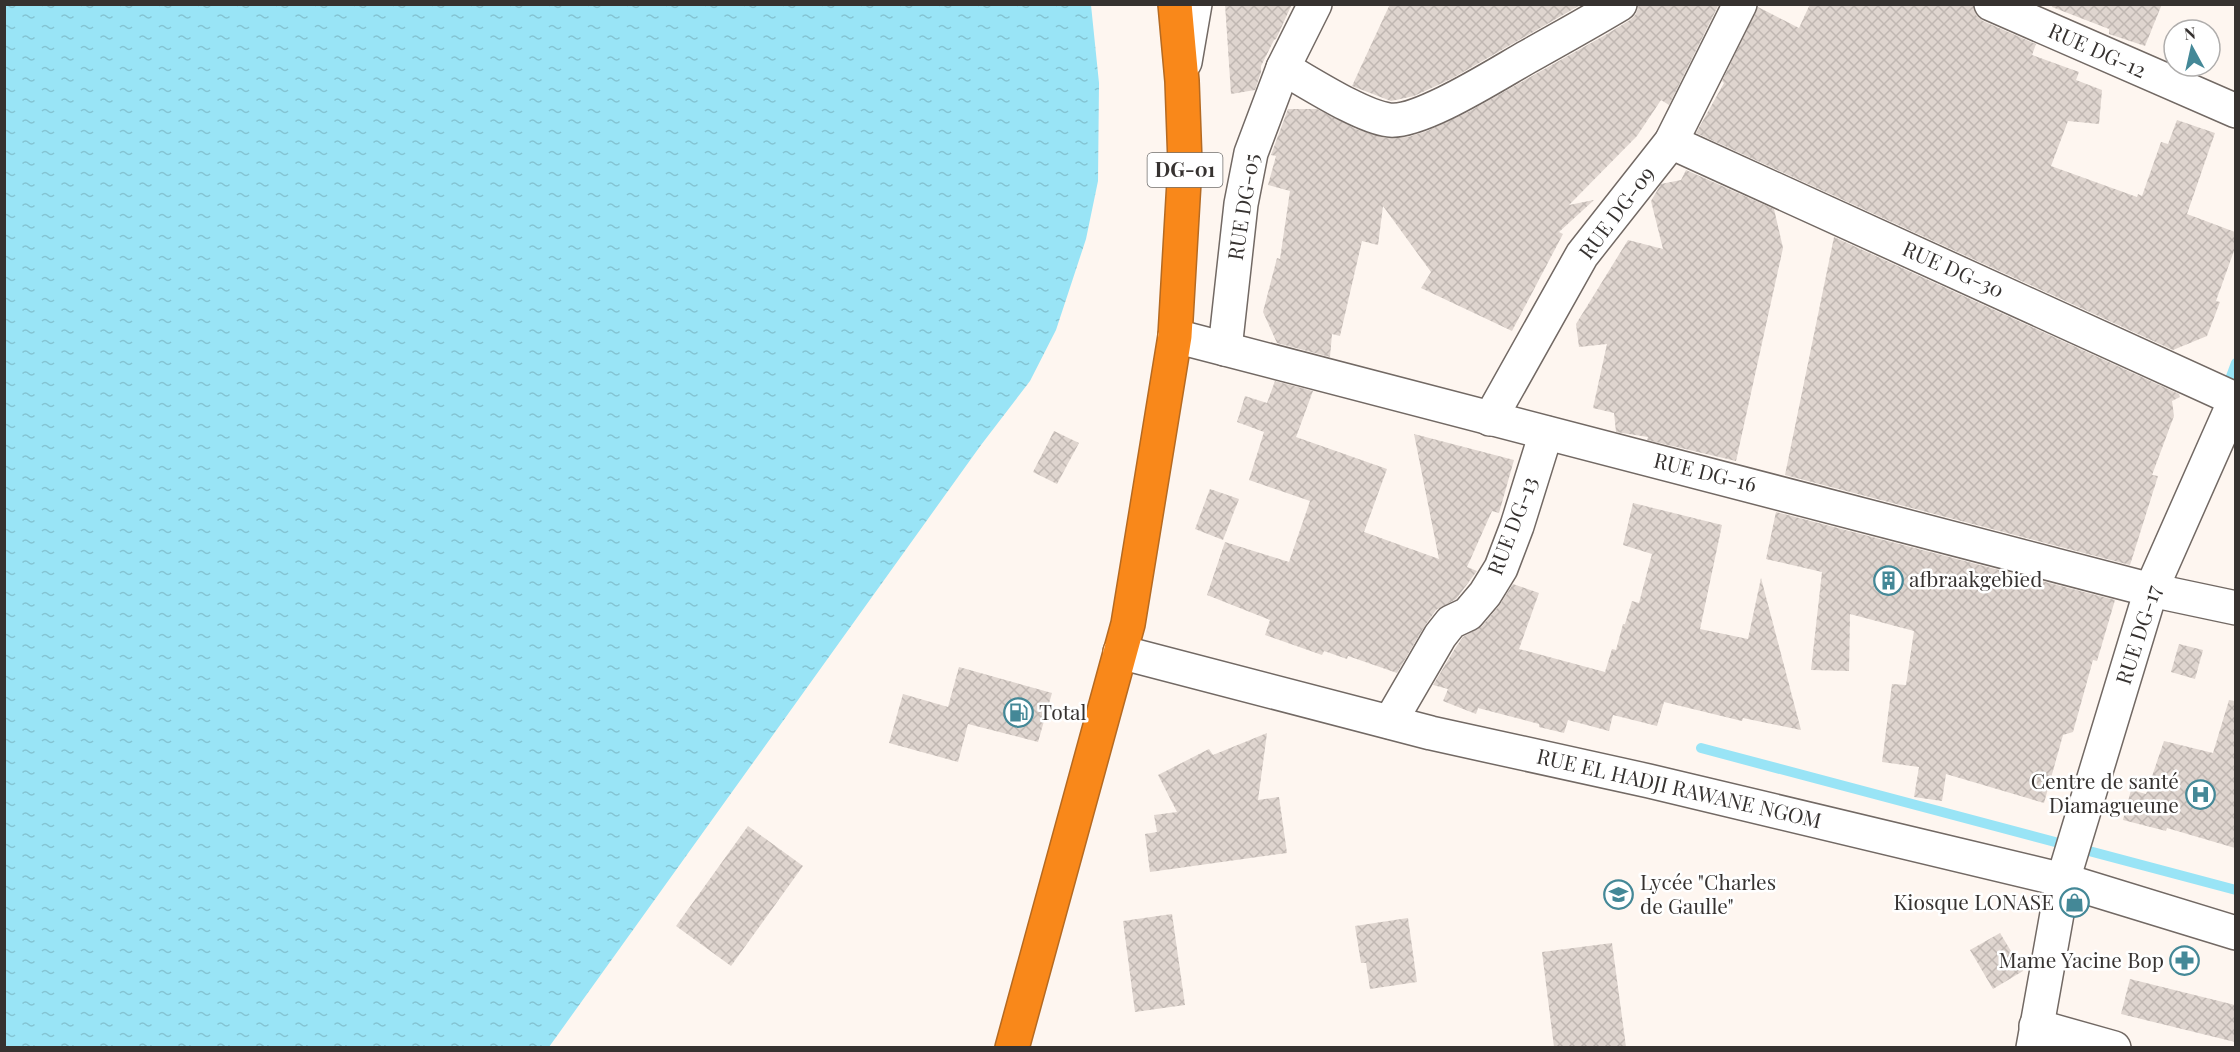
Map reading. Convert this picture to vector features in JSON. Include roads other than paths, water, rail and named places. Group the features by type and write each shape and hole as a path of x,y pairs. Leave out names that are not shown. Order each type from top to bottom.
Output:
{"highway":[{"name":"DG-01","path":"1175,4 1182,81 1185,164 1175,336"},
{"path":"1012,1047 1128,624 1175,336"}],"street":[{"path":"1182,81 1195,4"},
{"name":"RUE DG-05","path":"1225,350 1242,204 1251,153 1283,68 1316,4"},
{"path":"1283,68 1366,113 1390,120 1401,119 1418,115 1479,84 1620,4"},
{"name":"RUE DG-09","path":"1490,419 1582,255 1671,142 1740,4"},
{"name":"RUE DG-12","path":"1991,4 2235,111"},
{"name":"RUE DG-30","path":"1671,142 2235,398"},
{"name":"RUE DG-16","path":"1175,336 2151,590 2235,608"},
{"name":"RUE DG-17","path":"2035,1037 2063,880 2151,590 2235,398"},
{"name":"RUE DG-13","path":"1390,722 1440,636 1451,622 1468,614 1485,594 1501,568 1517,526 1546,433"},
{"name":"RUE EL HADJI RAWANE NGOM","path":"1120,652 1390,722 1660,783 2063,880 2235,933"},
{"path":"2035,1037 2114,1047"}],"water":[{"path":"5,4 1091,5 1099,83 1098,181 1086,239 1056,330 1030,381 981,445 549,1047 5,1047"}],"waterway":[{"path":"2226,390 2236,363"},
{"path":"1701,748 2236,890"}],"place":[{"name":"afbraakgebied","path":"1888,580"},
{"name":"Total","path":"1018,713"},
{"name":"Centre de santé Diamagueune","path":"2200,794"},
{"name":"Lycée \"Charles de Gaulle\"","path":"1619,895"},
{"name":"Kiosque LONASE","path":"2075,903"},
{"name":"Mame Yacine Bop","path":"2185,961"}]}
